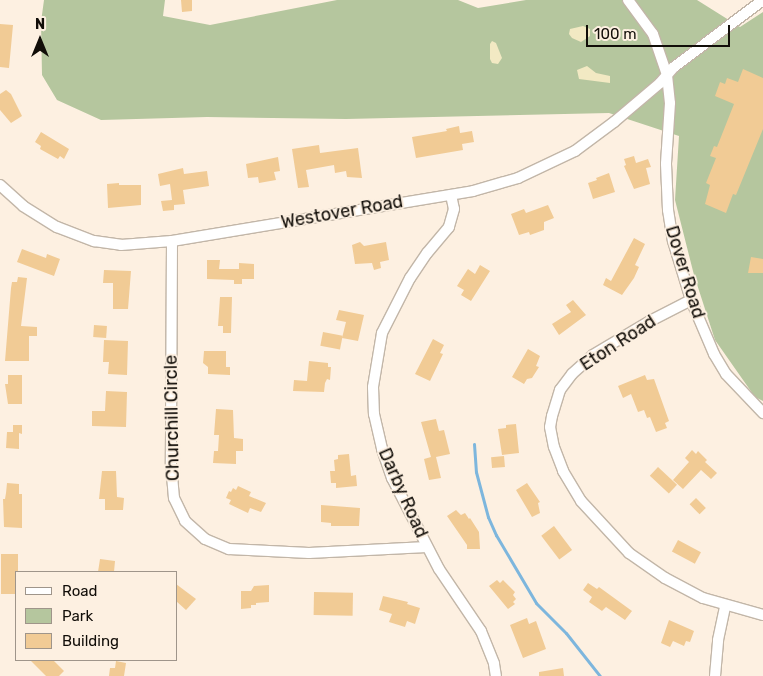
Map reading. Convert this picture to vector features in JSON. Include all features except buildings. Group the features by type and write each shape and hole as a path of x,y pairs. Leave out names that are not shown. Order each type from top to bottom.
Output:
{"street":[{"name":"Dover Road","path":"628,0 653,34 667,75 670,103 666,164 668,210 673,241 691,300 714,354 726,374 763,413"},
{"name":"Westover Road","path":"0,188 35,214 57,227 80,237 121,245 172,241 451,195 503,183 575,151 614,122 676,65 763,0"},
{"name":"Darby Road","path":"451,195 454,209 449,227 427,253 410,278 387,320 379,347 373,387 374,414 387,465 428,548 481,631 494,664 496,676"},
{"name":"Churchill Circle","path":"172,241 171,464 174,498 185,521 205,539 229,549 309,553 428,548"},
{"name":"Eton Road","path":"691,300 650,321 582,364 560,390 552,416 551,436 558,458 572,486 611,535 629,553 665,578 703,598 725,606 763,615"},
{"path":"715,676 718,640 725,606"}],"green space":[{"path":"44,0 165,0 163,16 210,25 337,0 458,0 478,8 526,0 697,0 740,27 763,12 763,401 755,397 715,340 694,275 675,200 679,136 609,113 346,119 207,117 101,120 57,100 42,75 41,22"}],"sand":[{"path":"583,26 590,29 590,36 581,42 572,38 569,34 570,29"},
{"path":"492,41 496,43 502,58 498,64 492,63 490,59 490,44"},
{"path":"587,66 596,73 610,76 610,83 579,79 577,70"}],"waterway":[{"path":"474,444 476,472 488,517 496,535 536,603 566,633 600,676"}]}
